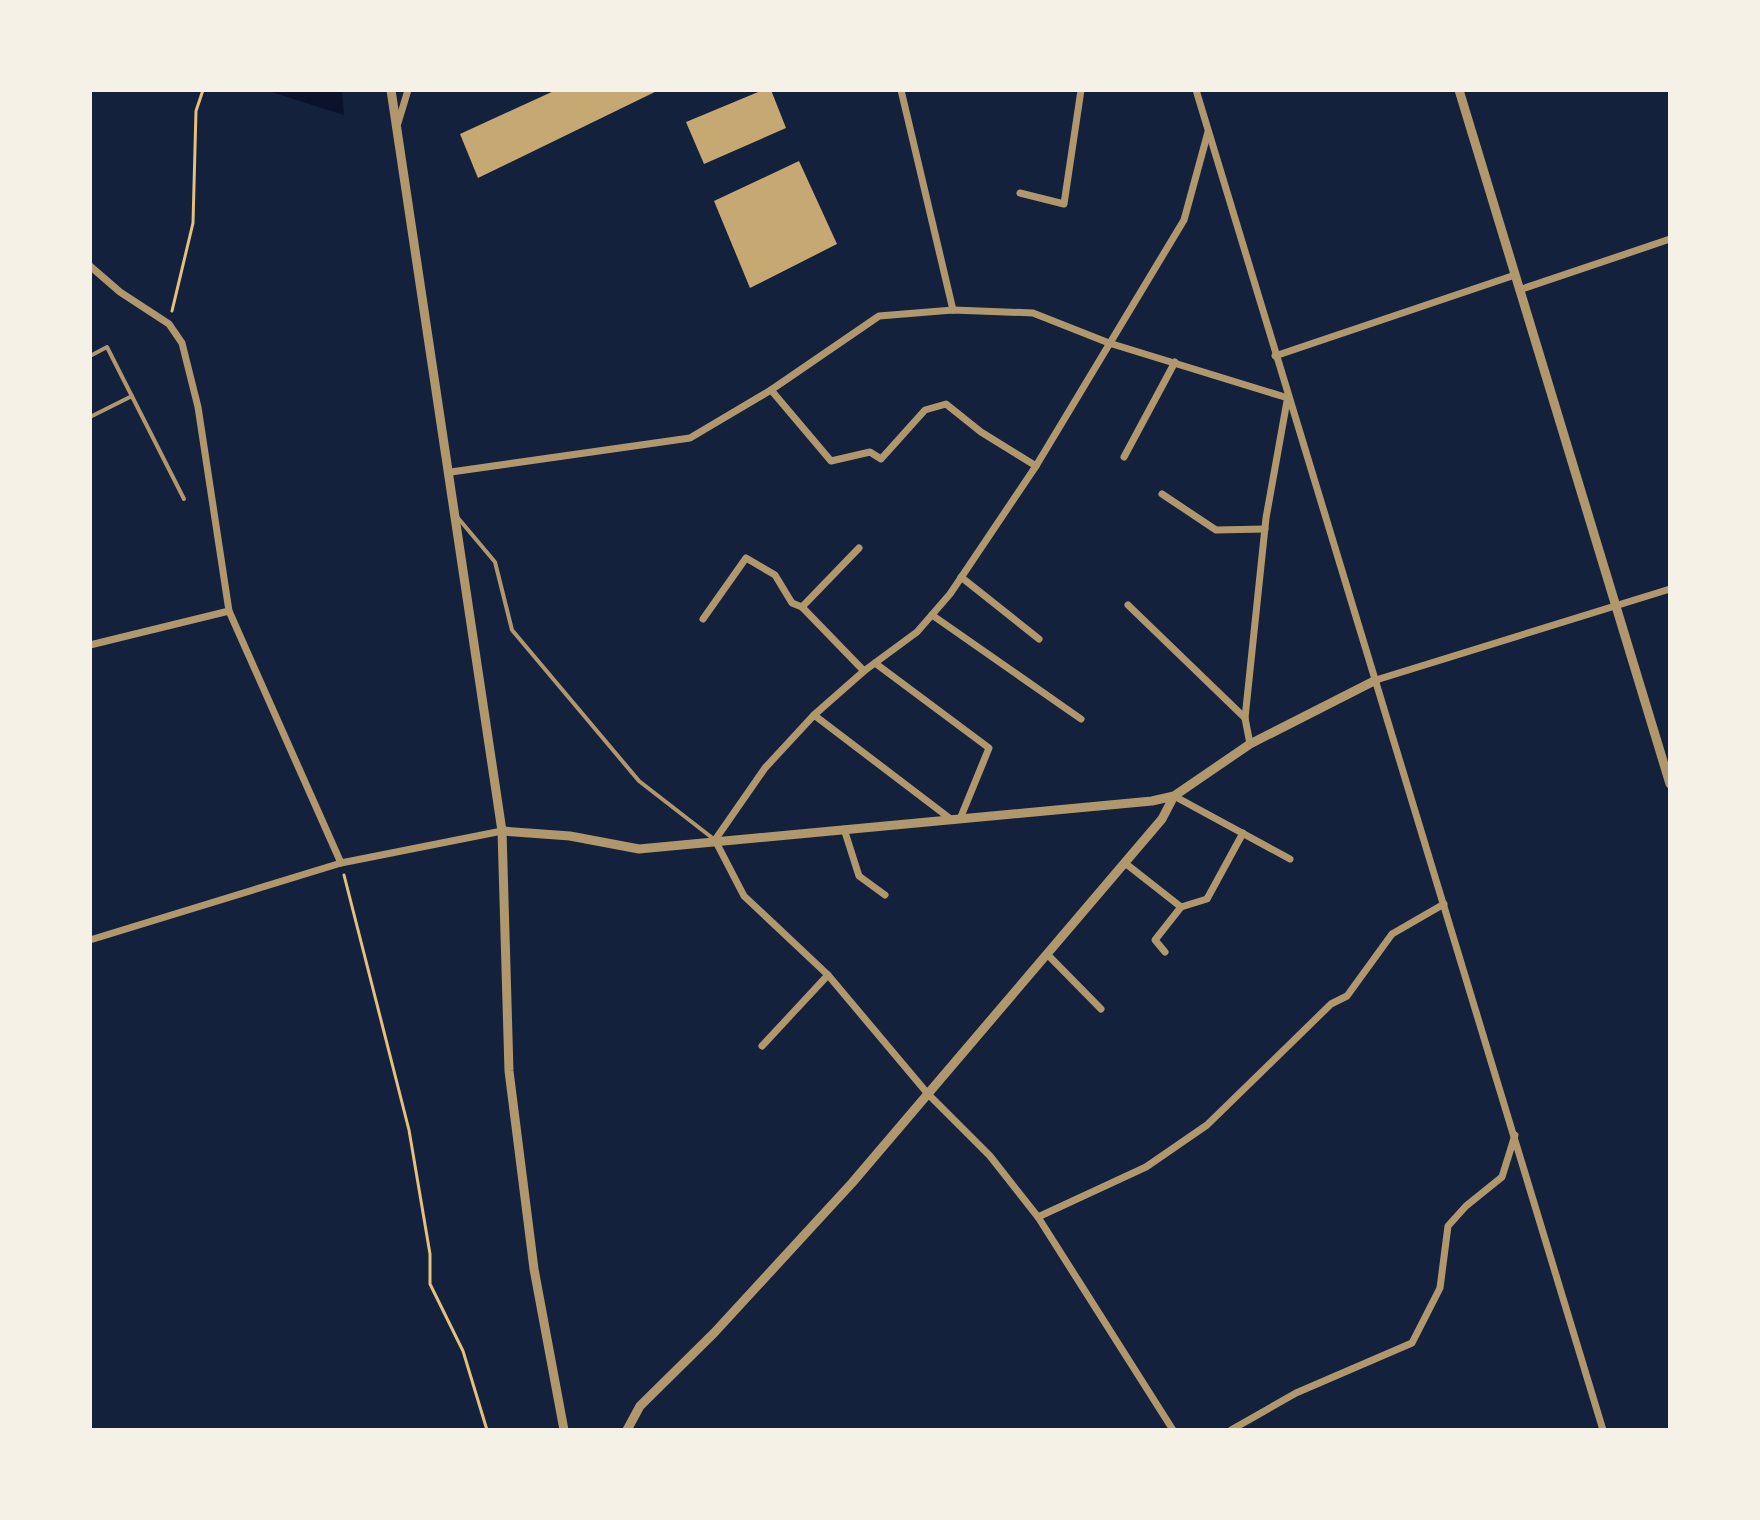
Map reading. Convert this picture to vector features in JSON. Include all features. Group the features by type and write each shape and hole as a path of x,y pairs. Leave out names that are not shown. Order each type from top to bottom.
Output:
{"street":[{"path":"391,90 458,518 502,831 509,1071 534,1269 564,1430"},
{"path":"396,129 408,90"},
{"path":"901,90 953,310"},
{"path":"1020,193 1064,204 1081,90"},
{"path":"1196,90 1603,1430"},
{"path":"1459,90 1613,606 1670,784"},
{"path":"715,840 765,768 814,715 864,671 917,632 961,577 1036,466 1184,220 1208,132"},
{"path":"1519,290 1670,239"},
{"path":"90,266 120,292 169,324 182,343 198,407 229,611 341,863"},
{"path":"1275,356 1515,275"},
{"path":"451,472 690,438 771,390 879,316 953,310 1033,313 1109,343 1288,398"},
{"path":"1124,457 1175,362"},
{"path":"771,390 831,461 870,452 881,459 925,410 946,404 981,432 1036,466"},
{"path":"1250,744 1245,718 1265,529 1288,398"},
{"path":"1162,494 1216,530 1265,529"},
{"path":"802,607 859,548"},
{"path":"703,619 746,558 775,575 792,603 802,607 864,671"},
{"path":"961,577 1039,639"},
{"path":"90,940 341,863 502,831 570,836 639,849 1152,801 1174,796 1250,744 1376,680 1670,589"},
{"path":"1128,605 1245,718"},
{"path":"90,645 229,611"},
{"path":"932,615 1081,719"},
{"path":"875,663 989,748 956,820"},
{"path":"814,715 956,820"},
{"path":"1174,796 1290,859"},
{"path":"627,1430 640,1406 714,1333 928,1094 1162,819 1174,796"},
{"path":"844,829 859,876 885,895"},
{"path":"1165,952 1155,940 1181,907 1207,899 1243,833"},
{"path":"715,840 744,896 828,975 928,1094 990,1156 1038,1217 1173,1430"},
{"path":"1125,863 1181,907"},
{"path":"1038,1217 1146,1167 1207,1125 1331,1004 1347,996 1392,934 1444,904"},
{"path":"1047,954 1101,1009"},
{"path":"762,1046 828,975"},
{"path":"1231,1430 1296,1393 1412,1343 1440,1288 1448,1226 1466,1206 1502,1177 1515,1135"}],"lane":[{"path":"90,356 107,347 184,499"},
{"path":"90,417 132,396"},
{"path":"458,518 495,562 512,630 639,781 715,840"}],"path":[{"path":"169,324 193,223 196,111 203,90"},
{"path":"341,863 409,1130 430,1254 430,1284 463,1351 487,1430"}],"water":[{"path":"265,90 342,90 344,115"}],"building":[{"path":"556,90 659,90 478,178 460,134"},
{"path":"763,90 771,90 786,128 704,164 686,122"},
{"path":"799,161 837,244 750,288 714,201"}]}
